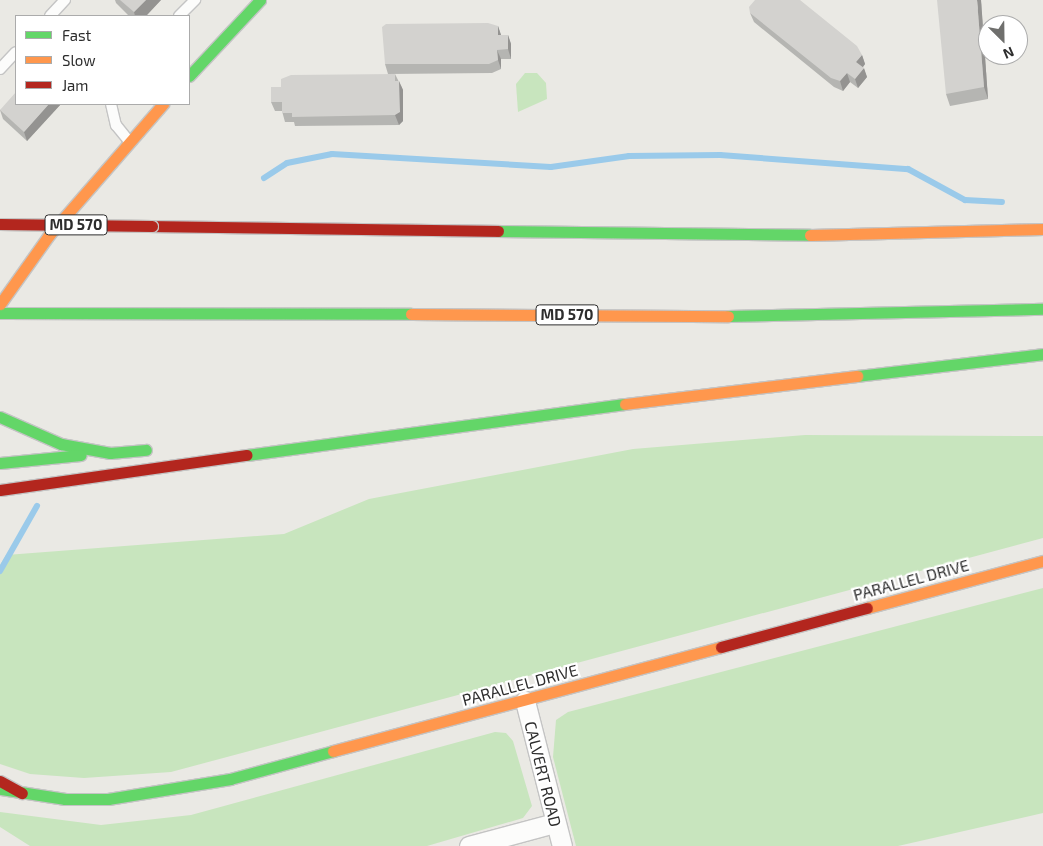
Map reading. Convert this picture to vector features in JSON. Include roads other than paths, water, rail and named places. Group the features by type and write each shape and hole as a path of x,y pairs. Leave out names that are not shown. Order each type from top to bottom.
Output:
{"main road":[{"path":"190,75 260,0"},
{"path":"0,304 49,235 162,105"},
{"name":"MD 570","path":"0,224 824,235 1043,229"},
{"name":"MD 570","path":"0,313 91,315 830,316 1043,309"},
{"path":"0,490 506,418 1043,354"},
{"path":"0,417 34,436 110,453"},
{"path":"259,440 506,418"},
{"path":"0,463 160,449"},
{"name":"PARALLEL DRIVE","path":"0,789 65,799 159,794 525,701 1043,561"},
{"path":"0,781 22,793"}],"street":[{"name":"CALVERT ROAD","path":"525,701 554,823 562,846"},
{"path":"469,846 554,823"}],"lane":[{"path":"51,15 65,0"},
{"path":"180,15 195,0"},
{"path":"0,69 15,53"},
{"path":"111,105 116,125 129,141"}],"waterway":[{"path":"264,178 287,163 332,154 551,167 629,156 720,155 908,169 965,200 1002,202"},
{"path":"0,571 37,506"}]}
